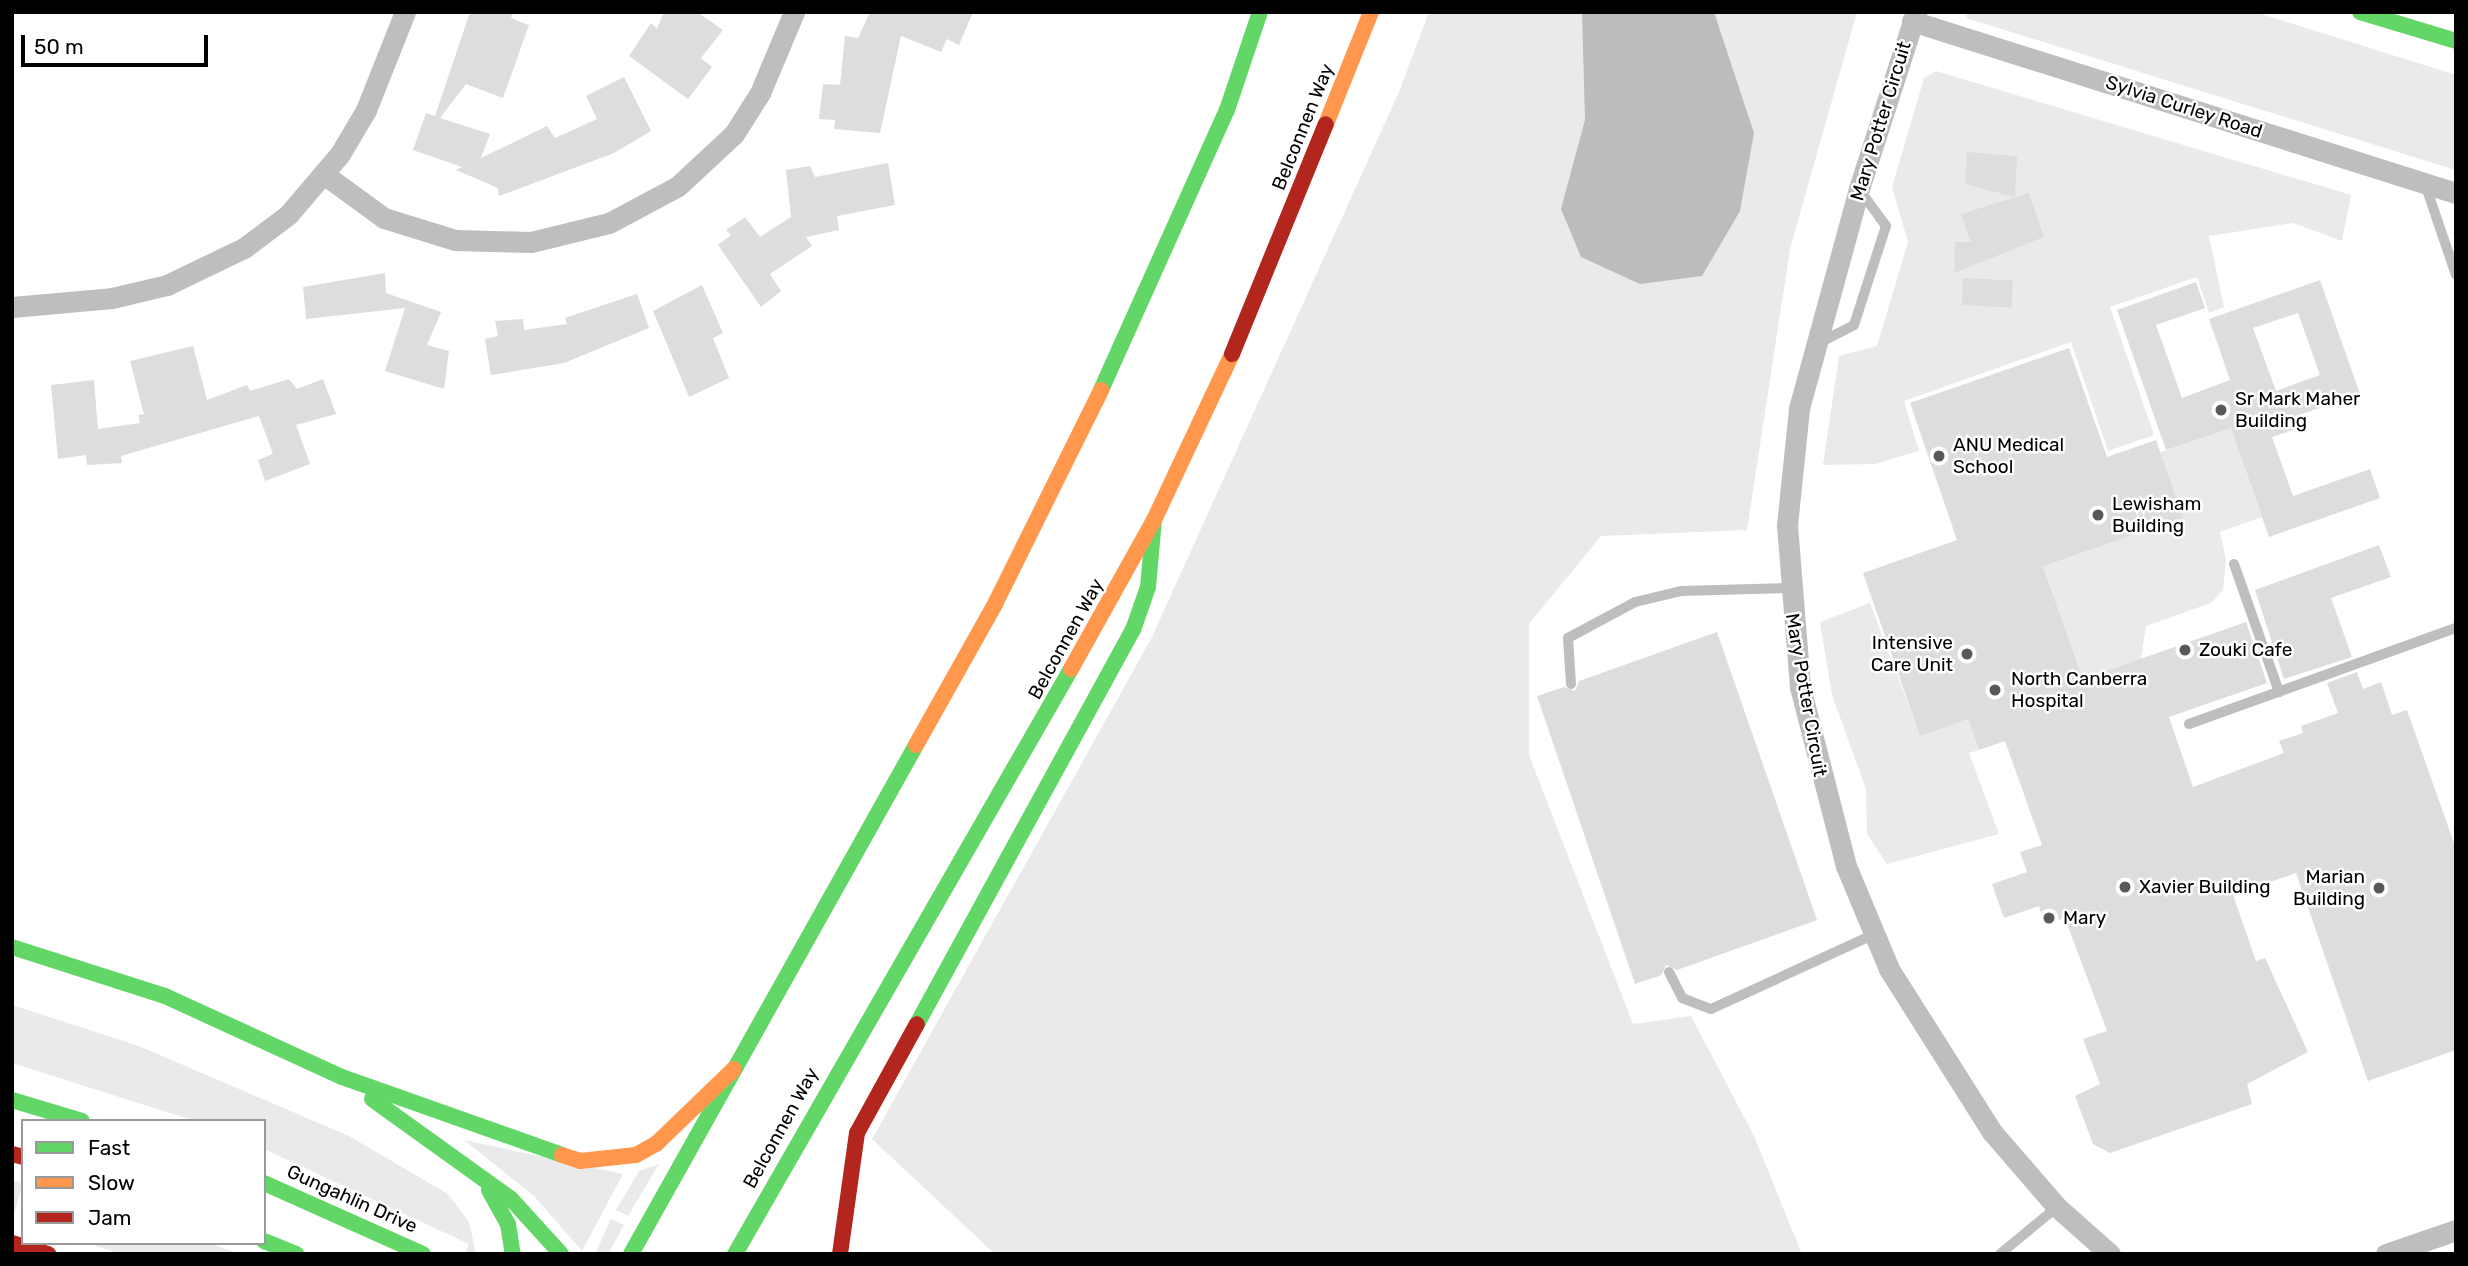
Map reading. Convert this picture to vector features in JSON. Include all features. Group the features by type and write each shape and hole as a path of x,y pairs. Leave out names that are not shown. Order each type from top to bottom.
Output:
{"main road":[{"path":"631,1254 995,604 1114,365 1245,60 1260,12"},
{"path":"1245,60 1275,12"},
{"name":"Belconnen Way","path":"735,1254 977,839 1154,520 1256,302 1371,12"},
{"path":"2360,12 2456,41"},
{"path":"840,1254 857,1133 1133,630 1148,587 1154,520"},
{"path":"12,947 164,996 342,1077 560,1156 590,1161 636,1155 666,1138 734,1069"},
{"path":"342,1077 511,1199 561,1254"},
{"path":"12,1100 75,1119"},
{"path":"460,1162 499,1205 513,1254"},
{"name":"Gungahlin Drive","path":"266,1184 423,1254"},
{"path":"266,1242 296,1254"},
{"path":"12,1243 48,1254"}],"street":[{"path":"12,307 112,298 194,275 244,248 288,215 325,175 366,110 405,12"},
{"path":"325,175 384,218 455,240 531,242 609,223 678,186 734,134 760,93 794,12"},
{"name":"Sylvia Curley Road","path":"1913,15 2456,193"},
{"name":"Mary Potter Circuit","path":"1913,15 1813,346 1791,475 1789,588 1813,751 1846,866 1873,935 1950,1073 2057,1207 2110,1254"},
{"path":"2386,1254 2456,1230"}],"lane":[{"path":"2425,184 2456,275"},
{"path":"1813,346 1854,325 1886,226 1859,189"},
{"path":"2234,564 2279,692"},
{"path":"1571,684 1568,638 1635,602 1681,591 1789,588"},
{"path":"2189,724 2456,628"},
{"path":"1670,972 1682,998 1711,1009 1873,935"},
{"path":"2000,1254 2057,1207"}],"shaded area":[{"path":"1429,12 1857,12 1790,249 1747,530 1601,536 1529,624 1529,755 1633,1024 1691,1016 1754,1136 1802,1254 995,1254 872,1139 1151,639 1399,92"},
{"path":"1582,12 1714,12 1754,133 1740,211 1702,276 1640,284 1581,257 1561,209 1585,120"},
{"path":"1968,12 2255,12 2456,75 2456,170 1966,18"},
{"path":"1936,71 2351,195 2342,241 2293,223 2209,236 2224,307 2209,313 2197,277 2110,307 2154,435 2108,451 2071,342 1904,401 1919,451 1875,464 1823,465 1839,356 1877,346 1908,242 1892,187 1924,78"},
{"path":"2231,428 2262,517 2220,532 2226,560 2223,590 2211,603 2146,626 2141,659 2083,679 2029,526 2073,556 2182,518 2160,452"},
{"path":"1870,603 1920,735 1968,719 1979,750 1969,753 1999,834 1887,864 1867,834 1866,789 1832,695 1820,622"},
{"path":"12,1005 139,1046 349,1136 448,1194 469,1222 476,1254 465,1254 469,1244 266,1150 266,1119 189,1119 12,1063"},
{"path":"464,1140 623,1174 582,1251 534,1196"},
{"path":"659,1164 628,1216 616,1210 639,1171"},
{"path":"12,1180 21,1182 21,1189 12,1223"},
{"path":"611,1219 624,1225 608,1254 595,1254"},
{"path":"93,1245 215,1245 240,1254 121,1254"}],"building":[{"path":"470,12 513,12 511,18 529,25 503,98 466,84 440,118 490,134 481,158 547,126 555,138 597,119 586,96 624,77 651,131 614,153 499,196 498,188 456,170 462,167 413,150 426,113 435,116"},
{"path":"664,12 697,12 723,30 701,58 712,67 688,99 629,56 651,23 657,29"},
{"path":"870,12 973,12 959,45 947,39 941,52 901,36 880,133 834,129 835,120 819,119 823,84 840,85 845,36 858,38"},
{"path":"1967,152 2017,156 2015,197 1965,184"},
{"path":"888,163 895,205 837,216 839,230 806,237 812,246 770,274 781,291 761,307 718,245 731,235 726,230 745,217 760,237 791,217 786,170 810,166 815,177"},
{"path":"2029,193 2044,237 1954,273 1955,242 1971,242 1961,214"},
{"path":"385,273 386,293 441,312 427,345 449,351 444,389 385,371 405,308 306,319 303,287"},
{"path":"1963,278 2013,281 2012,308 1962,305"},
{"name":"Sr Mark Maher Building","path":"2320,280 2360,394 2293,417 2296,429 2272,437 2293,496 2370,469 2380,498 2269,537 2231,428 2166,450 2117,310 2196,282 2205,308 2156,325 2182,398 2230,380 2209,319","holes":["2298,313 2320,375 2276,391 2253,328"]},
{"path":"702,285 723,333 713,338 729,378 689,397 653,311"},
{"path":"637,294 649,328 564,363 491,375 485,339 498,336 495,321 523,319 524,330 567,324 565,318"},
{"path":"193,346 207,400 247,385 250,391 289,379 297,389 323,379 336,414 296,425 310,464 265,481 258,460 273,454 259,416 121,456 122,463 87,465 86,455 58,459 51,385 94,380 98,429 140,423 138,415 144,414 130,361"},
{"path":"2069,348 2107,457 2156,440 2183,518 2043,566 2083,679 2246,622 2267,683 2169,717 2193,787 2284,753 2279,741 2303,733 2301,726 2338,713 2327,683 2357,672 2363,689 2381,682 2392,715 2407,710 2456,849 2456,1050 2368,1081 2296,873 2233,895 2256,961 2265,958 2308,1052 2247,1084 2252,1104 2110,1153 2093,1144 2075,1096 2100,1084 2083,1039 2107,1031 2065,918 2045,925 2039,906 2004,918 1992,884 2027,872 2020,852 2042,845 2005,741 1979,750 1968,719 1920,736 1863,573 1957,540 1910,403"},
{"path":"2379,545 2391,577 2331,598 2352,657 2284,679 2255,590"},
{"path":"1717,632 1817,920 1677,970 1666,965 1662,975 1635,984 1537,696 1564,687 1575,691 1579,681"}],"traffic: fast":[{"path":"1101,390 1227,110 1260,12"},
{"path":"2360,12 2456,41"},
{"path":"917,1024 1133,630 1148,587 1154,520"},
{"path":"735,1254 1071,669"},
{"path":"631,1254 916,745"},
{"path":"12,947 165,996 342,1077 562,1155"},
{"path":"372,1099 511,1199 561,1254"},
{"path":"12,1100 75,1119"},
{"path":"266,1184 423,1254"},
{"path":"489,1190 508,1224 513,1254"},
{"path":"266,1242 296,1254"}],"traffic: slow":[{"path":"1326,124 1371,12"},
{"path":"1071,669 1154,520 1232,354"},
{"path":"916,745 995,604 1101,390"},
{"path":"562,1155 580,1161 636,1155 656,1144 734,1069"}],"traffic: jam":[{"path":"1232,354 1326,124"},
{"path":"840,1254 857,1133 917,1024"},
{"path":"12,1154 21,1156"},
{"path":"12,1243 48,1254"}],"place":[{"name":"Sr Mark Maher Building","path":"2221,410"},
{"name":"ANU Medical School","path":"1939,456"},
{"name":"Lewisham Building","path":"2098,515"},
{"name":"Zouki Cafe","path":"2185,650"},
{"name":"Intensive Care Unit","path":"1967,654"},
{"name":"North Canberra Hospital","path":"1995,690"},
{"name":"Xavier Building","path":"2125,887"},
{"name":"Marian Building","path":"2379,888"},
{"name":"Mary","path":"2049,918"}]}
